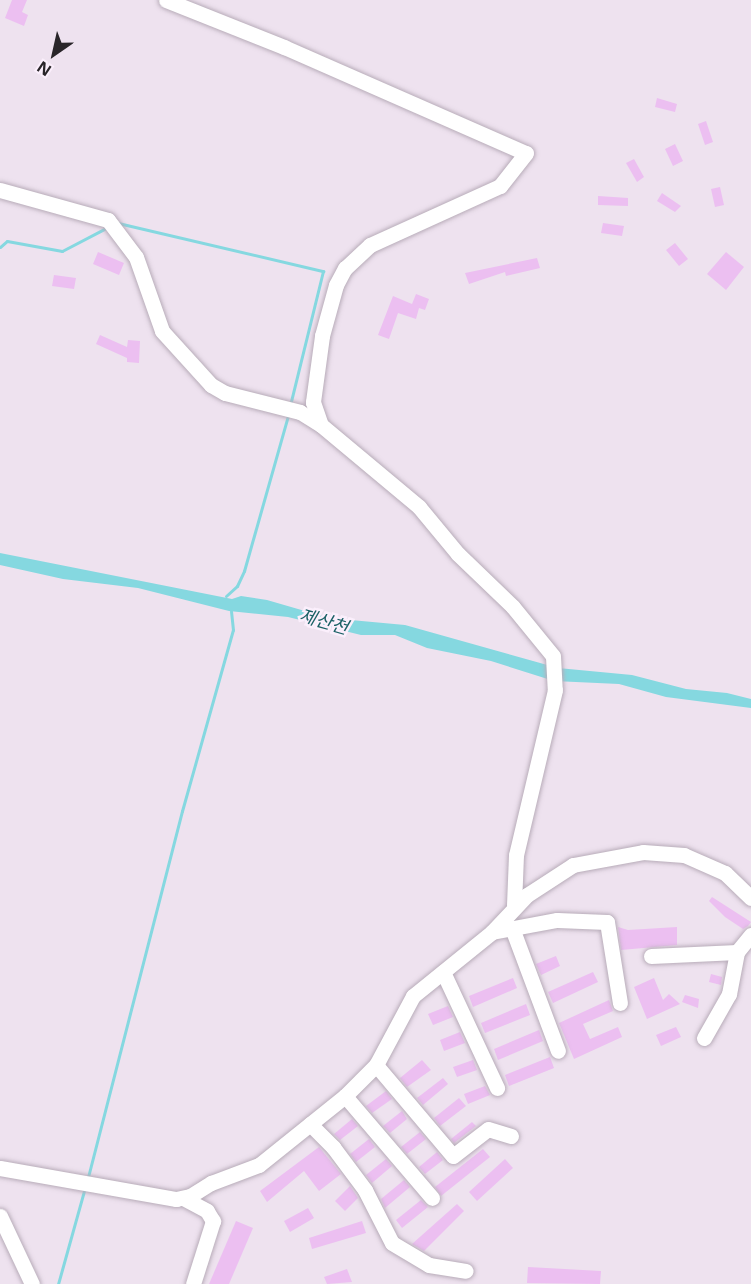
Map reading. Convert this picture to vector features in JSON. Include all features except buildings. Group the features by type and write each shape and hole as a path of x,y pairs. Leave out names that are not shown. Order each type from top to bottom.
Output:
{"street":[{"path":"166,0 304,55 526,153 500,186 370,245 345,268 336,285 322,336 313,402 321,425"},
{"path":"0,190 108,220 136,257 162,331 211,385 225,393 300,412 321,425 418,507 547,647 555,667 555,690 516,855 514,905"},
{"path":"183,1198 259,1165 345,1096 376,1065 410,1001 492,932 514,905 573,865 643,852 684,855 725,873 751,898"},
{"path":"492,932 557,920 607,922 620,1003"},
{"path":"512,928 558,1051"},
{"path":"704,1038 729,994 737,952 751,935"},
{"path":"651,956 737,952"},
{"path":"443,972 497,1088"},
{"path":"376,1065 453,1156 488,1129 511,1136"},
{"path":"345,1096 432,1198"},
{"path":"310,1124 333,1147 365,1190 392,1243 429,1265 466,1271"},
{"path":"0,1168 183,1198 207,1211 213,1221 193,1284"},
{"path":"0,1216 32,1284"}],"water":[{"name":"제산천","path":"0,553 232,599 241,596 267,600 329,618 405,625 558,668 632,675 686,689 727,693 751,699 751,708 666,697 619,684 554,681 491,661 427,648 395,635 361,635 288,617 229,611 138,588 63,579 0,565"}],"waterway":[{"path":"118,223 323,271 291,401"},
{"path":"0,247 7,241 62,251 106,228"},
{"path":"226,596 237,586 244,571 288,415"},
{"path":"88,1177 182,811 233,630 231,611"},
{"path":"58,1284 85,1187"}]}
